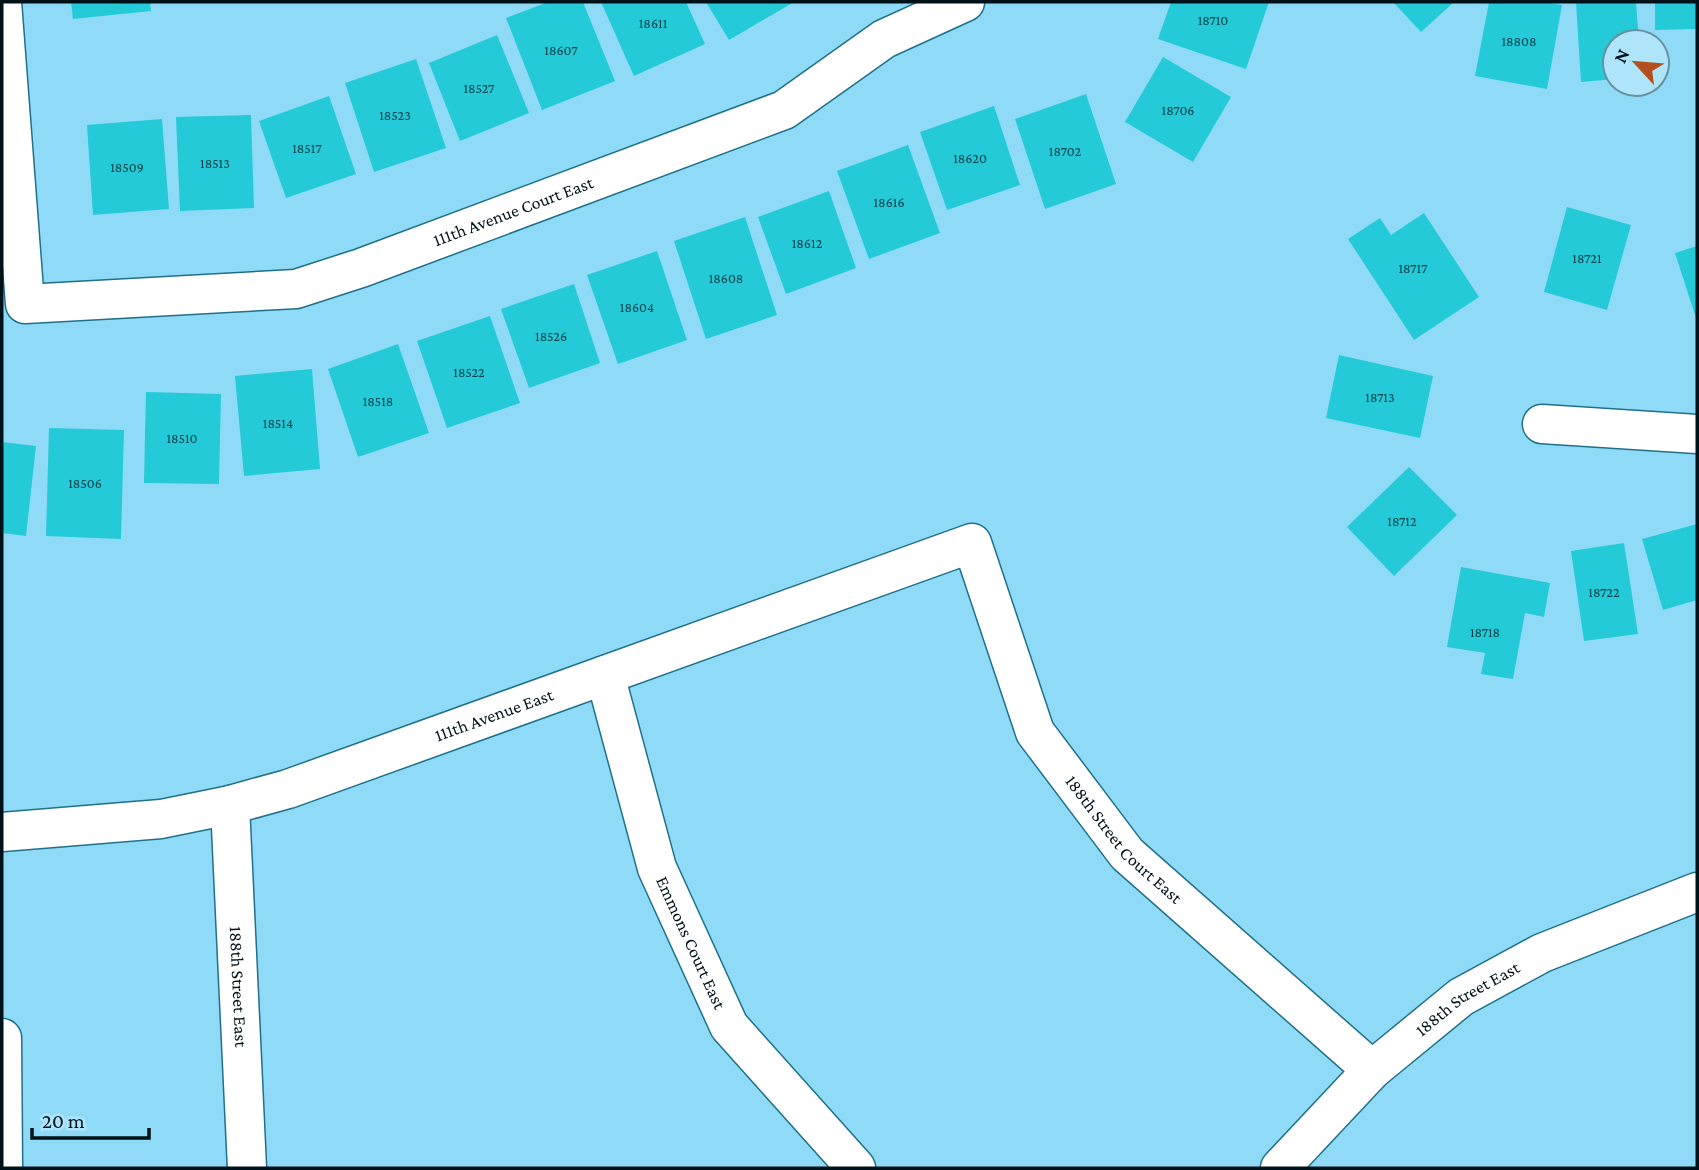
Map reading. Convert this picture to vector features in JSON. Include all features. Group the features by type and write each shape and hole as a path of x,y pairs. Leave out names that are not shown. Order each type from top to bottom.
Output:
{"street":[{"name":"111th Avenue Court East","path":"2,2 25,304 296,289 361,268 784,110 884,39 965,2"},
{"path":"1542,424 1697,434"},
{"name":"111th Avenue East","path":"2,832 161,819 230,805 288,789 972,543"},
{"name":"188th Street Court East","path":"972,543 1035,732 1127,854 1372,1070"},
{"name":"Emmons Court East","path":"605,675 657,868 729,1026 856,1168"},
{"name":"188th Street East","path":"230,805 247,1168"},
{"name":"188th Street East","path":"1280,1168 1372,1070 1461,997 1542,953 1697,892"},
{"path":"2,1038 3,1168"}],"building":[{"path":"71,2 150,2 151,11 73,19"},
{"path":"548,2 583,2 615,81 542,110 506,18"},
{"path":"601,2 686,2 705,44 634,76"},
{"path":"706,2 794,2 729,40"},
{"path":"1171,2 1269,2 1246,69 1158,39"},
{"path":"1393,2 1454,2 1421,32"},
{"path":"1489,2 1543,2 1562,5 1547,89 1475,76"},
{"path":"1576,2 1636,2 1638,28 1601,28 1601,80 1581,82"},
{"path":"1655,2 1697,2 1697,29 1655,28"},
{"path":"497,35 529,113 460,141 429,63"},
{"path":"1163,57 1231,97 1193,162 1125,122"},
{"path":"416,59 446,148 374,172 345,83"},
{"path":"1086,94 1116,184 1045,209 1015,119"},
{"path":"329,96 356,174 286,198 259,121"},
{"path":"994,106 1020,185 947,210 920,132"},
{"path":"251,115 254,208 180,211 176,117"},
{"path":"162,119 169,209 93,215 87,125"},
{"path":"908,145 940,233 869,259 837,171"},
{"path":"829,191 856,268 786,294 758,217"},
{"path":"1567,207 1631,225 1607,310 1544,292"},
{"path":"1424,213 1479,297 1414,340 1348,239 1380,218 1391,235"},
{"path":"745,217 777,315 706,339 674,241"},
{"path":"1697,246 1697,321 1675,253"},
{"path":"657,251 687,340 618,364 587,275"},
{"path":"574,284 600,363 529,388 501,309"},
{"path":"490,316 520,403 447,428 417,341"},
{"path":"398,344 429,433 358,457 328,369"},
{"path":"1339,355 1433,376 1420,438 1326,418"},
{"path":"312,369 320,469 244,476 235,376"},
{"path":"146,392 221,394 219,484 144,483"},
{"path":"49,428 124,430 121,539 46,536"},
{"path":"2,442 36,446 26,536 2,533"},
{"path":"1409,467 1457,515 1394,576 1347,527"},
{"path":"1697,524 1697,600 1663,610 1642,539"},
{"path":"1624,543 1638,634 1584,641 1571,551"},
{"path":"1461,567 1550,583 1544,617 1525,613 1513,679 1481,674 1485,653 1447,647"}]}
